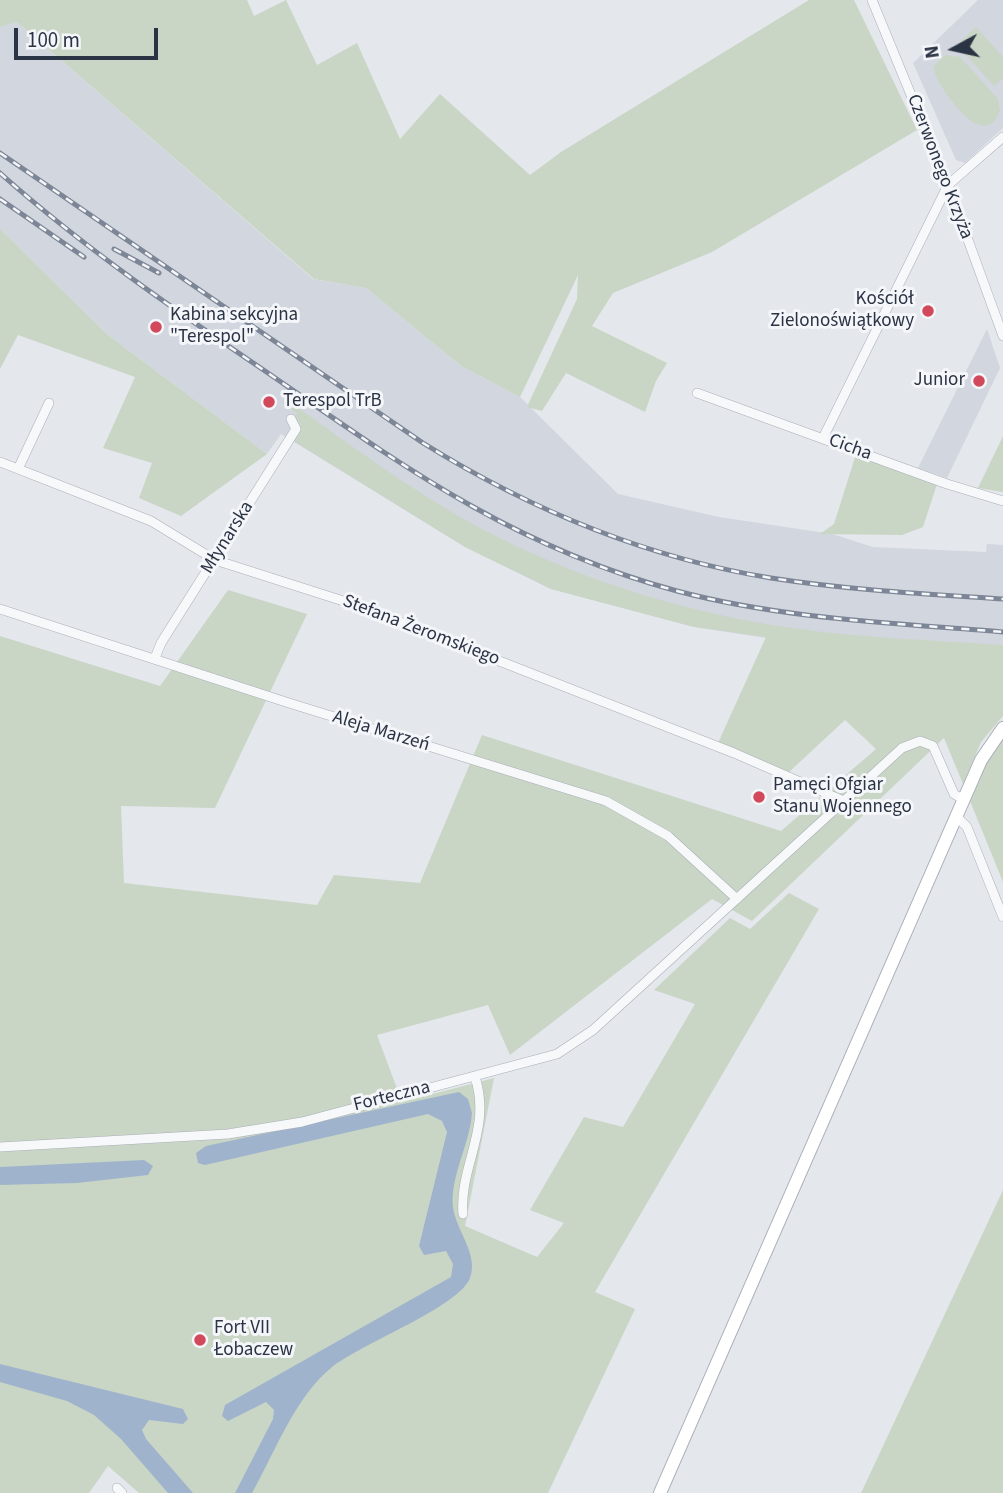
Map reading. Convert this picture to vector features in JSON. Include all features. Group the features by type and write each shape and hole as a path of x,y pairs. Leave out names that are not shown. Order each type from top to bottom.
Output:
{"main road":[{"path":"660,1493 981,760 1003,728"}],"street":[{"name":"Czerwonego Krzyża","path":"872,0 947,185 1003,336"},
{"path":"823,438 947,185 1003,137"},
{"name":"Cicha","path":"697,393 947,484 1003,501"},
{"path":"18,469 49,403"},
{"name":"Młynarska","path":"155,658 161,643 296,429 291,419"},
{"name":"Stefana Żeromskiego","path":"0,462 151,521 215,560 359,606 721,748 844,801"},
{"name":"Aleja Marzeń","path":"0,609 289,704 606,801 668,836 737,899"},
{"name":"Forteczna","path":"0,1147 228,1135 302,1122 557,1054 593,1030 901,748 920,741 933,746 954,794 966,796"},
{"path":"957,817 967,827 1003,917"},
{"path":"463,1214 462,1200 478,1139 481,1107 475,1077"}],"shaded area":[{"path":"978,0 1003,0 1003,128 965,163 956,160 913,63"},
{"path":"17,22 313,279 366,288 461,366 520,397 618,494 719,517 832,534 873,547 986,552 987,544 1003,545 1003,674 694,627 551,589 465,547 281,434 267,454 108,335 0,229 0,27"},
{"path":"987,329 1000,368 947,478 918,468"}],"green space":[{"path":"0,0 247,0 254,16 286,0 317,65 357,43 400,139 440,94 530,175 561,152 809,0 854,0 917,130 712,252 613,293 592,326 667,363 656,381 645,412 566,373 542,411 527,407 577,299 578,275 520,397 461,366 366,288 314,279 17,22 0,27"},
{"path":"976,27 1003,57 1003,78 994,86 957,45"},
{"path":"945,55 960,57 998,99 1000,111 994,122 983,126 973,122 950,99 938,80 934,66"},
{"path":"0,229 108,335 267,454 181,516 139,498 152,463 103,448 135,377 18,335 0,369"},
{"path":"285,399 387,471 494,535 565,567 639,594 715,614 792,628 1003,645 1003,716 981,742 963,784 944,738 752,921 712,899 510,1055 488,1005 377,1035 402,1102 494,1078 465,1226 537,1257 564,1223 530,1210 584,1117 623,1127 695,1004 654,990 730,918 750,929 789,893 819,909 595,1292 635,1309 548,1493 139,1493 108,1466 89,1493 0,1493 0,636 160,686 228,590 307,614 215,808 121,806 124,883 317,905 334,875 420,883 482,735 781,831 876,749 845,720 788,773 718,743 766,637 694,627 551,589 465,547 292,440 301,424 294,419 297,413 283,403"},
{"path":"1003,436 1003,492 978,488"},
{"path":"857,451 938,481 923,527 902,535 820,534 834,524"},
{"path":"1003,736 1003,882 970,801 990,752"},
{"path":"1003,1190 1003,1493 861,1493"}],"water":[{"path":"459,1092 468,1099 472,1113 454,1184 453,1207 472,1260 470,1278 462,1289 430,1312 332,1367 296,1409 252,1493 235,1493 273,1419 274,1410 266,1402 228,1421 222,1416 225,1405 451,1277 453,1264 446,1251 424,1255 419,1246 447,1132 442,1121 428,1114 205,1165 198,1163 196,1153 206,1146"},
{"path":"144,1160 153,1166 148,1175 77,1183 0,1185 0,1167"},
{"path":"0,1364 183,1409 188,1419 183,1424 149,1420 142,1430 146,1439 193,1493 168,1493 121,1439 94,1415 67,1401 0,1382"}],"railway":[{"path":"0,153 423,443 463,467 547,509 634,544 725,569 829,586 1003,599"},
{"path":"0,173 64,227 131,278 366,441 462,501 563,552 677,591 757,608 839,619 1003,632"},
{"path":"0,199 84,257"},
{"path":"114,249 159,273"}],"place":[{"name":"Kościół Zielonoświątkowy","path":"928,311"},
{"name":"Kabina sekcyjna \"Terespol\"","path":"156,327"},
{"name":"Junior","path":"979,381"},
{"name":"Terespol TrB","path":"269,402"},
{"name":"Pamęci Ofgiar Stanu Wojennego","path":"759,797"},
{"name":"Fort VII Łobaczew","path":"200,1340"}]}
